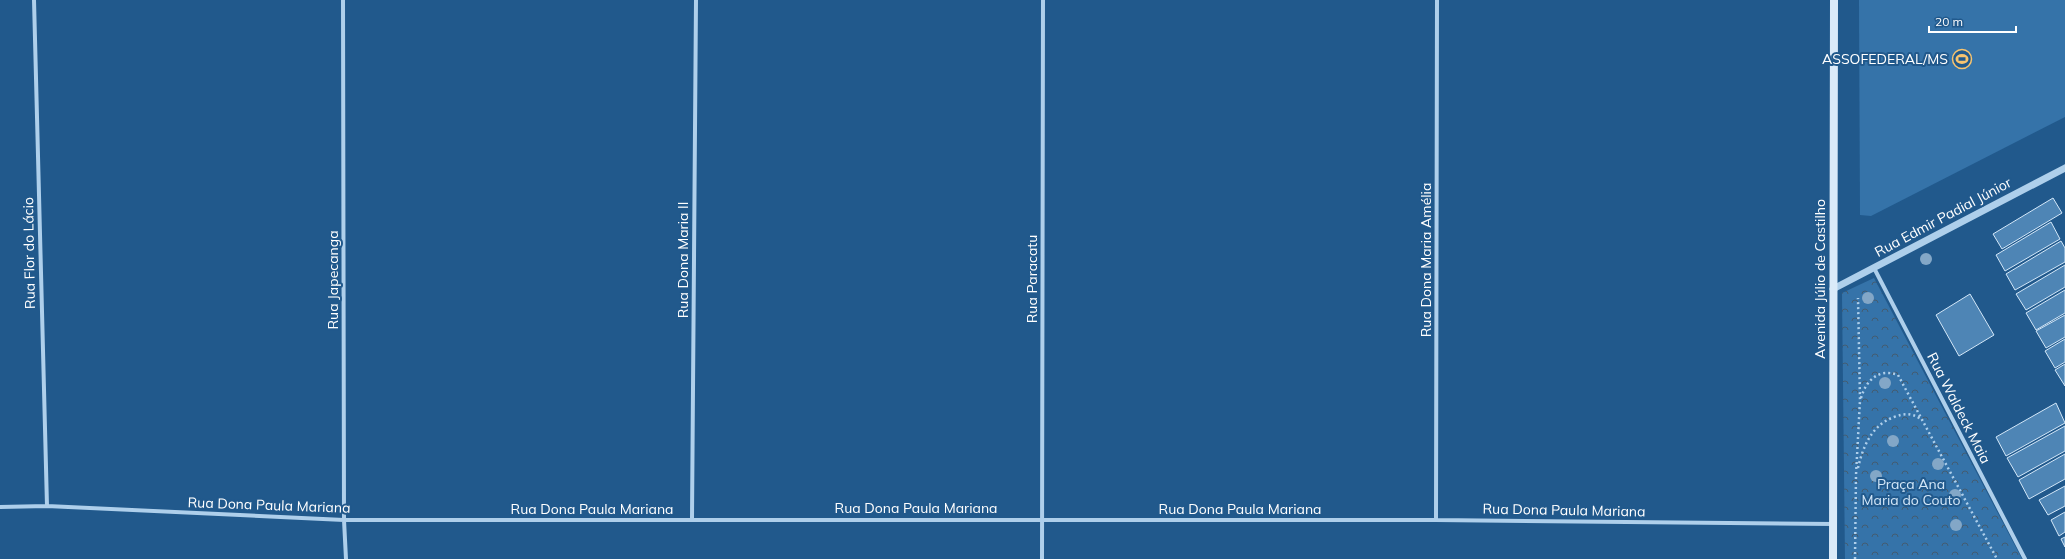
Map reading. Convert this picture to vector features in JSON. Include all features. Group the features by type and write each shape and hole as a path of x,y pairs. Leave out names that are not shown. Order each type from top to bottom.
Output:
{"main road":[{"name":"Avenida Júlio de Castilho","path":"1833,559 1834,0"}],"street":[{"name":"Rua Flor do Lácio","path":"34,0 47,506"},
{"name":"Rua Japecanga","path":"343,0 344,520 346,559"},
{"name":"Rua Dona Maria II","path":"692,519 696,0"},
{"name":"Rua Paracatu","path":"1042,559 1043,0"},
{"name":"Rua Dona Maria Amélia","path":"1436,520 1437,0"},
{"name":"Rua Edmir Padial Júnior","path":"1833,289 2065,168"},
{"name":"Rua Waldeck Maia","path":"1874,268 2025,559"},
{"name":"Rua Dona Paula Mariana","path":"0,507 47,506 344,520 1436,520 1833,524"}],"path":[{"path":"1855,559 1856,475 1860,400 1858,276"},
{"path":"1860,400 1863,389 1871,378 1882,372 1890,372 1898,375 1997,559"},
{"path":"1856,475 1866,442 1874,430 1883,421 1907,413 1913,414 1921,420"}],"green space":[{"name":"ASSOFEDERAL/MS","path":"1859,0 2065,0 2065,117 1871,216 1860,215"},
{"name":"Praça Ana Maria do Couto","path":"1874,278 2022,559 1845,559 1842,293"}],"building":[{"path":"2053,198 2062,213 2002,249 1993,234"},
{"path":"2051,222 2060,239 2005,271 1996,255"},
{"path":"2061,241 2065,248 2065,262 2015,290 2006,274"},
{"path":"2065,265 2065,287 2026,310 2016,294"},
{"path":"2065,290 2065,313 2036,330 2026,313"},
{"path":"1970,294 1994,335 1959,356 1936,315"},
{"path":"2065,315 2065,337 2046,348 2036,331"},
{"path":"2065,339 2065,362 2055,368 2045,351"},
{"path":"2065,364 2065,386 2055,370"},
{"path":"2056,403 2065,423 2006,456 1996,437"},
{"path":"2065,426 2065,451 2018,477 2007,458"},
{"path":"2065,454 2065,479 2029,499 2019,480"},
{"path":"2065,486 2065,506 2048,515 2039,500"},
{"path":"2065,512 2065,532 2059,536 2051,520"},
{"path":"2065,537 2065,547 2061,539"}],"place":[{"name":"ASSOFEDERAL/MS","path":"1962,59"}]}
